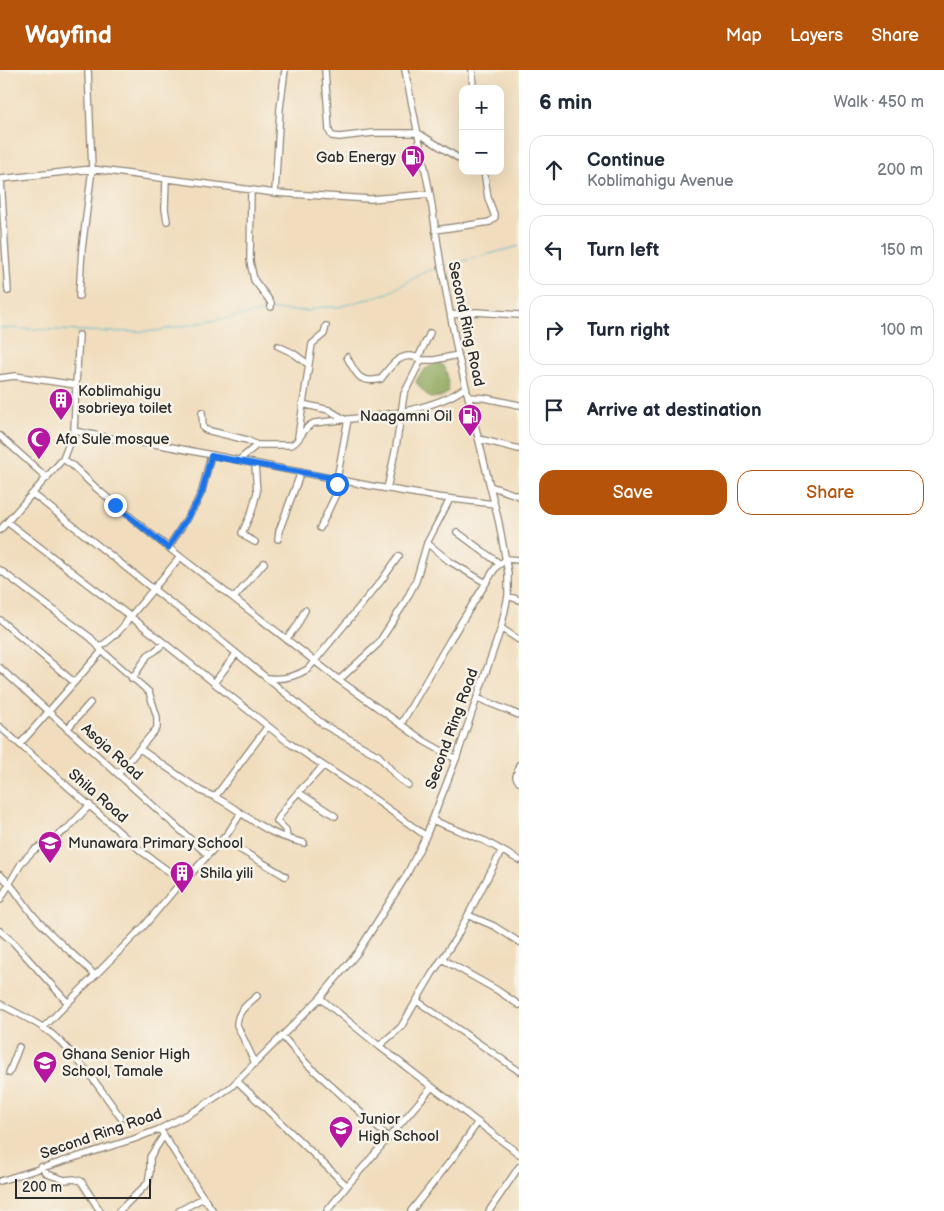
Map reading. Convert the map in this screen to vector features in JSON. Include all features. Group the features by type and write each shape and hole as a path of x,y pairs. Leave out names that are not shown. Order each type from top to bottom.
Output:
{"street":[{"path":"79,296 82,249 92,169 88,70"},
{"path":"275,193 284,70"},
{"path":"325,70 329,131 332,136 339,137 373,133 418,133 459,159"},
{"name":"Second Ring Road","path":"0,1181 162,1132 225,1092 237,1081 320,998 358,952 406,876 426,836 456,759 502,628 508,596 507,559 491,504 490,486 458,355 430,194 405,70"},
{"path":"472,70 473,85"},
{"path":"8,291 0,179 92,169 275,193 370,199 430,194"},
{"path":"435,230 493,220 495,217 488,198 484,175"},
{"path":"166,179 165,209 167,221"},
{"path":"252,191 251,269 254,280 271,303 270,307"},
{"path":"451,315 476,312 519,315"},
{"path":"202,412 203,428 206,430 257,444 296,444 312,344 324,334 326,326"},
{"path":"387,488 406,387 430,333"},
{"path":"0,530 62,459 74,431 79,335"},
{"path":"278,346 293,353 308,364"},
{"path":"347,357 356,374 362,379 371,382 381,379 390,365 397,360 407,357 434,360 458,355"},
{"path":"0,378 15,376 76,385"},
{"path":"297,439 309,425 401,412 438,402 460,392 466,387"},
{"path":"469,397 485,398 519,405"},
{"path":"302,404 329,410 346,419"},
{"path":"320,528 335,499 346,419"},
{"path":"74,431 161,445 387,488 491,504"},
{"path":"0,436 46,478"},
{"path":"479,439 519,449"},
{"path":"238,460 257,444"},
{"path":"168,548 202,492 211,456"},
{"path":"62,459 72,465 96,488 168,548 339,680 424,741 456,759"},
{"path":"255,464 257,492 252,511 242,533 255,542"},
{"path":"278,539 279,531 301,472"},
{"path":"490,486 519,496"},
{"path":"33,494 208,630 324,725 371,751 386,763 397,777 408,785"},
{"path":"339,680 372,652 413,587 427,543 450,499"},
{"path":"7,522 164,643 289,743 373,798 426,836"},
{"path":"457,532 500,564"},
{"path":"427,543 449,561 486,583"},
{"path":"267,678 282,680 301,673 315,661 381,581 399,556"},
{"path":"20,744 101,649 116,636 180,557"},
{"path":"401,724 486,583 500,564 507,559 519,560"},
{"path":"234,598 264,563"},
{"path":"0,570 92,638 132,679 149,692 158,724 155,731 118,774"},
{"path":"508,596 519,600"},
{"path":"287,638 297,626 305,610"},
{"path":"0,620 74,682"},
{"path":"502,628 519,640"},
{"path":"132,679 148,655 164,643"},
{"path":"214,683 236,654"},
{"name":"Asoja Road","path":"0,668 208,855"},
{"path":"476,698 519,715"},
{"path":"67,728 90,702"},
{"path":"215,797 268,726"},
{"name":"Shila Road","path":"0,727 141,851 182,881"},
{"path":"140,749 200,791 231,805 264,828 304,843"},
{"path":"519,765 516,777 519,782"},
{"path":"287,838 286,830 277,821 286,805 324,766"},
{"path":"298,792 335,816"},
{"path":"0,900 22,862 30,854 66,830 90,806"},
{"path":"43,1028 145,925 182,881 190,875 223,839 241,812"},
{"path":"432,820 484,841 519,860"},
{"path":"223,839 285,876"},
{"path":"379,1046 401,1027 456,938 502,850"},
{"path":"0,875 11,883 35,917 94,976"},
{"path":"468,915 494,926 519,942"},
{"path":"0,931 13,942 68,1003"},
{"path":"442,959 497,990 519,1006"},
{"path":"256,1063 237,1025 237,1018 242,1009 257,996"},
{"path":"320,998 519,1154"},
{"path":"417,1001 519,1071"},
{"path":"0,1004 43,1028 60,1041 104,1092 121,1118"},
{"path":"283,1037 307,1064 389,1138"},
{"path":"9,1073 20,1046"},
{"path":"237,1081 347,1186"},
{"path":"328,1211 347,1186 432,1087"},
{"path":"411,1211 451,1161 478,1122"},
{"path":"162,1132 213,1211"},
{"path":"119,1211 148,1183 150,1157 162,1132"},
{"path":"489,1211 519,1167"},
{"path":"41,1168 47,1174 65,1180 74,1179 81,1181 100,1211"},
{"path":"179,1211 203,1198"}],"green space":[{"path":"440,363 446,372 448,392 442,397 430,398 416,382 425,369"}],"waterway":[{"path":"445,266 519,246"},
{"path":"0,328 111,332 155,331 272,310 308,311 320,307 339,307 388,293 425,272 438,268"}],"place":[{"name":"Gab Energy","path":"413,178"},
{"name":"Koblimahigu sobrieya toilet","path":"61,421"},
{"name":"Naagamni Oil","path":"470,437"},
{"name":"Afa Sule mosque","path":"39,460"},
{"name":"Munawara Primary School","path":"50,864"},
{"name":"Shila yili","path":"182,894"},
{"name":"Ghana Senior High School, Tamale","path":"45,1084"},
{"name":"Junior High School","path":"341,1149"}],"route":[{"path":"115,505 168,548 188,520 202,492 211,456 338,479 337,484"}]}
